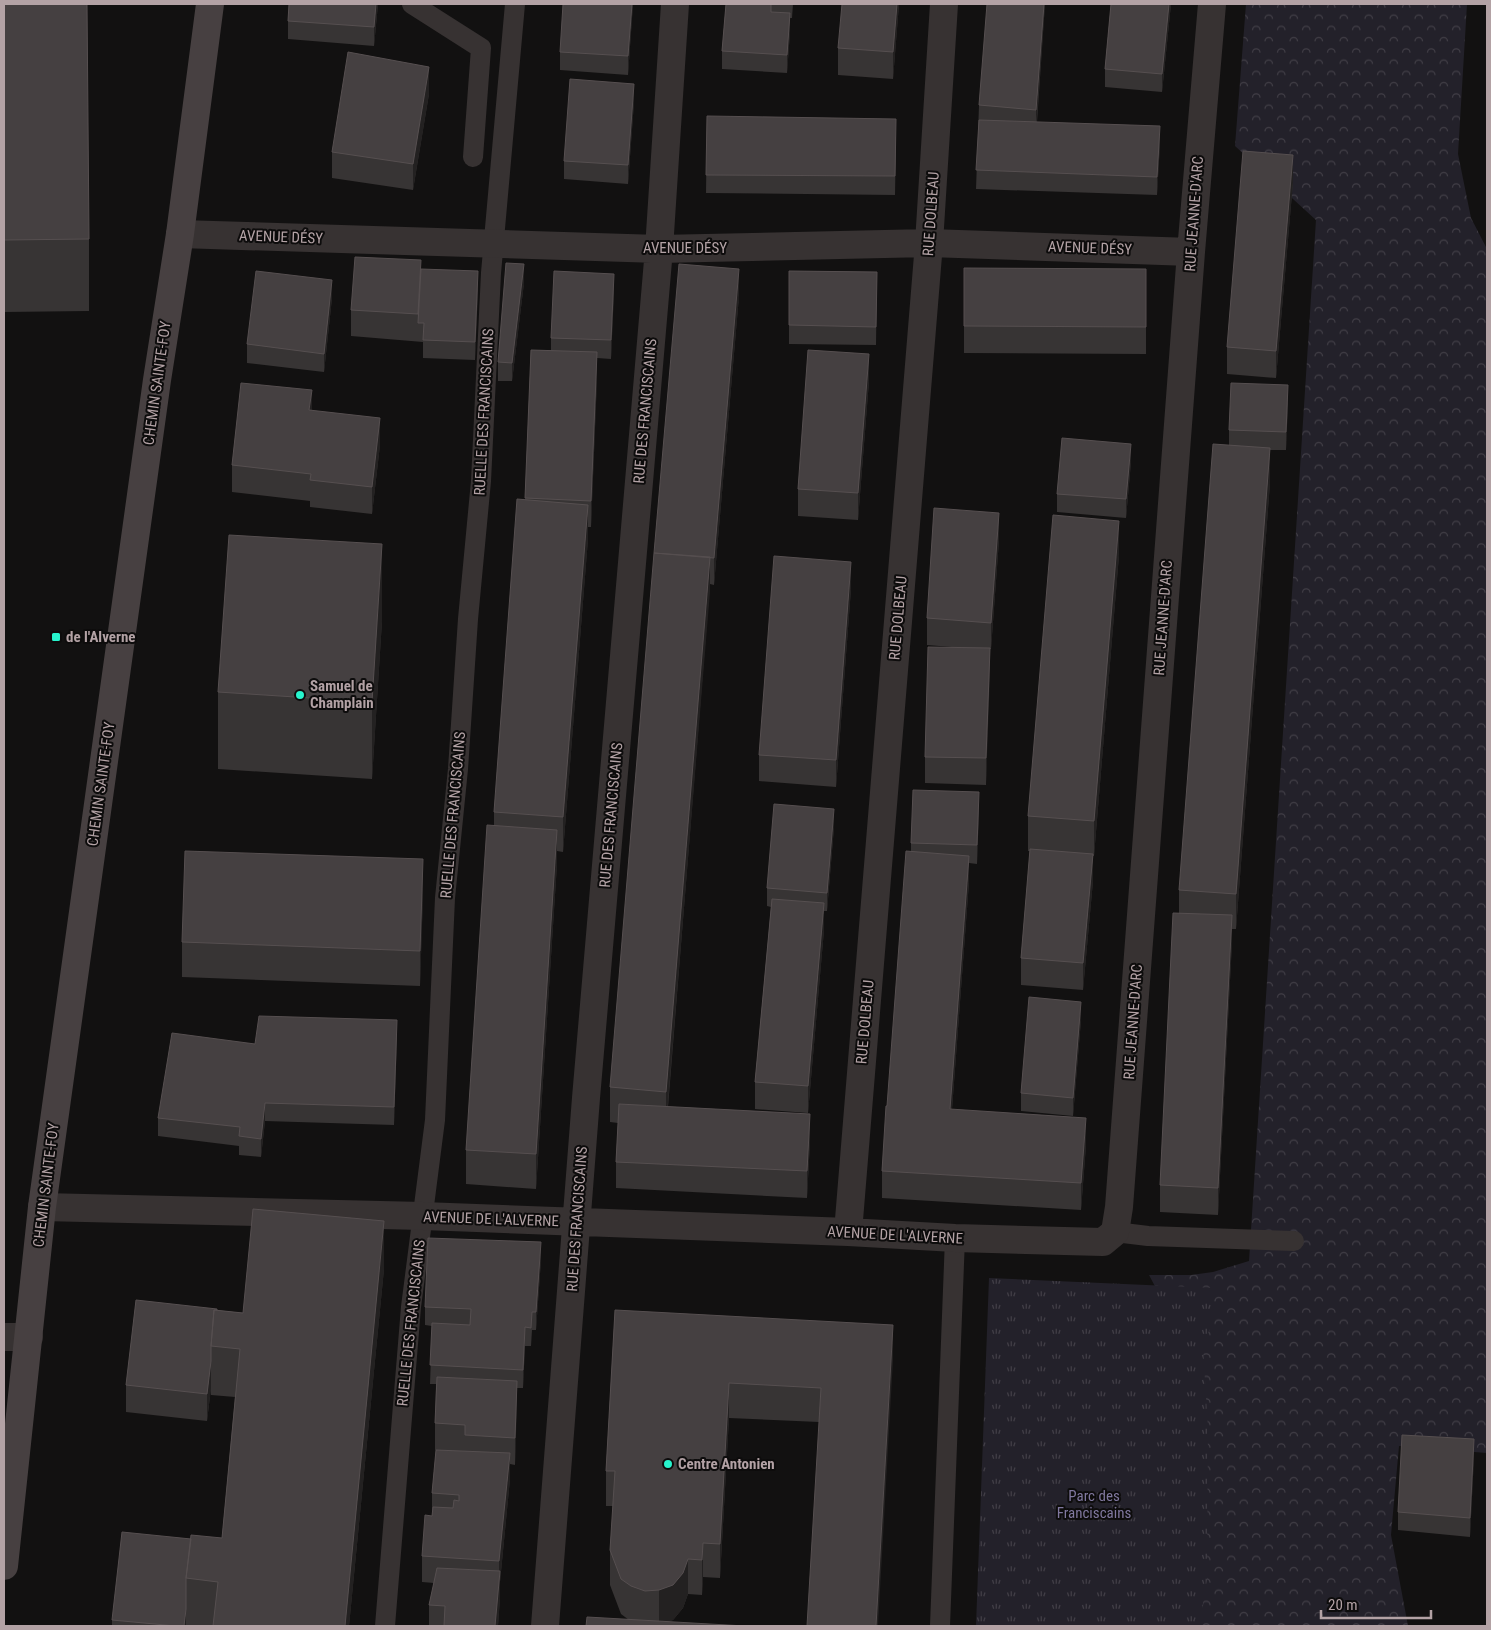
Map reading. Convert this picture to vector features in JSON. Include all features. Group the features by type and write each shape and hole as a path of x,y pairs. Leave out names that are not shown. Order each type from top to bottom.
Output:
{"main road":[{"name":"CHEMIN SAINTE-FOY","path":"4,1566 16,1337 42,1207 157,380 180,234 210,4"}],"street":[{"name":"RUE DES FRANCISCAINS","path":"545,1626 588,1079 659,249 675,4"},
{"name":"RUE DOLBEAU","path":"848,1232 929,243 944,4"},
{"name":"RUE JEANNE-D'ARC","path":"1115,1232 1119,1207 1191,252 1212,4"},
{"name":"AVENUE DÉSY","path":"180,234 659,249 929,243 1191,252"},
{"name":"AVENUE DE L'ALVERNE","path":"42,1207 423,1216 848,1232 955,1238 1103,1242 1115,1232"}],"lane":[{"path":"412,4 481,48 473,157"},
{"name":"RUELLE DES FRANCISCAINS","path":"385,1626 411,1307 436,1120 444,898 458,769 468,619 481,480 490,274 515,4"},
{"path":"1115,1232 1148,1236 1294,1241"},
{"path":"940,1626 955,1238"}],"green space":[{"path":"1246,4 1467,4 1458,154 1471,218 1487,249 1487,1453 1399,1446 1391,1535 1408,1626 1191,1626 1174,1322 1149,1275 1191,1275 1213,1272 1249,1261 1316,220 1235,146"},
{"name":"Parc des Franciscains","path":"989,1278 1214,1288 1213,1320 1203,1348 1208,1429 1207,1580 1199,1626 976,1626"}],"building":[{"path":"4,4 87,4 89,239 4,240"},
{"path":"289,4 376,4 374,27 288,21"},
{"path":"563,4 632,4 628,56 560,52"},
{"path":"726,4 771,4 771,12 790,13 787,55 722,51"},
{"path":"842,4 897,4 893,52 838,48"},
{"path":"987,4 1044,4 1036,110 979,105"},
{"path":"1111,4 1169,4 1162,74 1105,69"},
{"path":"348,52 429,67 413,164 332,152"},
{"path":"570,79 634,84 628,165 564,161"},
{"path":"707,116 896,119 895,176 706,175"},
{"path":"979,120 1160,126 1157,177 976,170"},
{"path":"1243,151 1293,155 1276,351 1227,347"},
{"path":"355,257 421,260 418,314 351,310"},
{"path":"506,263 524,264 512,363 498,362"},
{"path":"679,264 739,269 714,558 654,553"},
{"path":"964,268 1146,269 1146,327 964,326"},
{"path":"421,269 478,271 475,342 423,340 424,323 418,323"},
{"path":"256,271 332,280 324,354 247,344"},
{"path":"554,271 614,274 611,340 551,338"},
{"path":"789,271 877,272 876,327 789,325"},
{"path":"531,350 597,352 591,501 525,498"},
{"path":"808,350 869,354 858,493 798,489"},
{"path":"241,383 312,390 309,410 380,418 372,487 310,480 311,474 232,465"},
{"path":"1231,383 1288,385 1286,432 1229,430"},
{"path":"1062,438 1131,444 1126,499 1057,494"},
{"path":"1213,444 1270,448 1236,894 1179,890"},
{"path":"517,499 588,505 563,817 494,812"},
{"path":"934,508 999,513 991,623 927,618"},
{"path":"1053,515 1119,521 1094,821 1028,816"},
{"path":"229,535 382,544 372,702 218,692"},
{"path":"654,553 710,557 666,1092 610,1087"},
{"path":"774,556 851,562 836,760 759,755"},
{"path":"928,647 990,648 986,758 925,757"},
{"path":"913,790 979,792 977,845 911,843"},
{"path":"774,804 834,809 827,893 767,888"},
{"path":"487,825 557,830 536,1154 466,1150"},
{"path":"1030,849 1093,854 1083,963 1021,958"},
{"path":"185,851 423,859 420,951 182,942"},
{"path":"906,851 969,856 950,1109 1086,1118 1081,1183 882,1171"},
{"path":"772,899 824,903 808,1086 755,1082"},
{"path":"1173,913 1232,915 1218,1188 1160,1185"},
{"path":"1029,997 1081,1002 1073,1098 1021,1093"},
{"path":"259,1016 397,1020 394,1107 265,1103 261,1139 239,1136 240,1127 158,1118 172,1033 255,1044"},
{"path":"619,1104 810,1114 807,1171 616,1162"},
{"path":"253,1209 384,1221 345,1626 213,1626 218,1582 186,1578 191,1535 222,1538 240,1349 211,1346 214,1310 243,1313"},
{"path":"428,1238 541,1242 536,1312 532,1312 531,1328 525,1327 523,1370 430,1365 432,1323 470,1325 471,1309 425,1307"},
{"path":"136,1300 217,1309 214,1310 207,1394 126,1385"},
{"name":"Centre Antonien","path":"615,1310 893,1325 876,1626 807,1626 821,1388 729,1383 720,1544 703,1543 702,1560 688,1559 683,1573 673,1585 659,1590 645,1591 631,1586 621,1579 610,1550 615,1471 606,1471"},
{"path":"437,1377 517,1381 515,1438 465,1435 465,1425 435,1423"},
{"path":"1402,1435 1474,1439 1470,1518 1398,1512"},
{"path":"436,1450 510,1453 499,1561 422,1556 425,1515 432,1516 433,1507 453,1508 454,1500 459,1501 459,1495 432,1493"},
{"path":"122,1532 191,1539 186,1578 184,1626 112,1620"},
{"path":"437,1568 500,1571 495,1626 444,1626 445,1606 429,1605"},
{"path":"587,1617 745,1626 586,1626"}],"place":[{"name":"de l'Alverne","path":"56,637"},
{"name":"Samuel de Champlain","path":"300,695"},
{"name":"Centre Antonien","path":"668,1464"}]}
